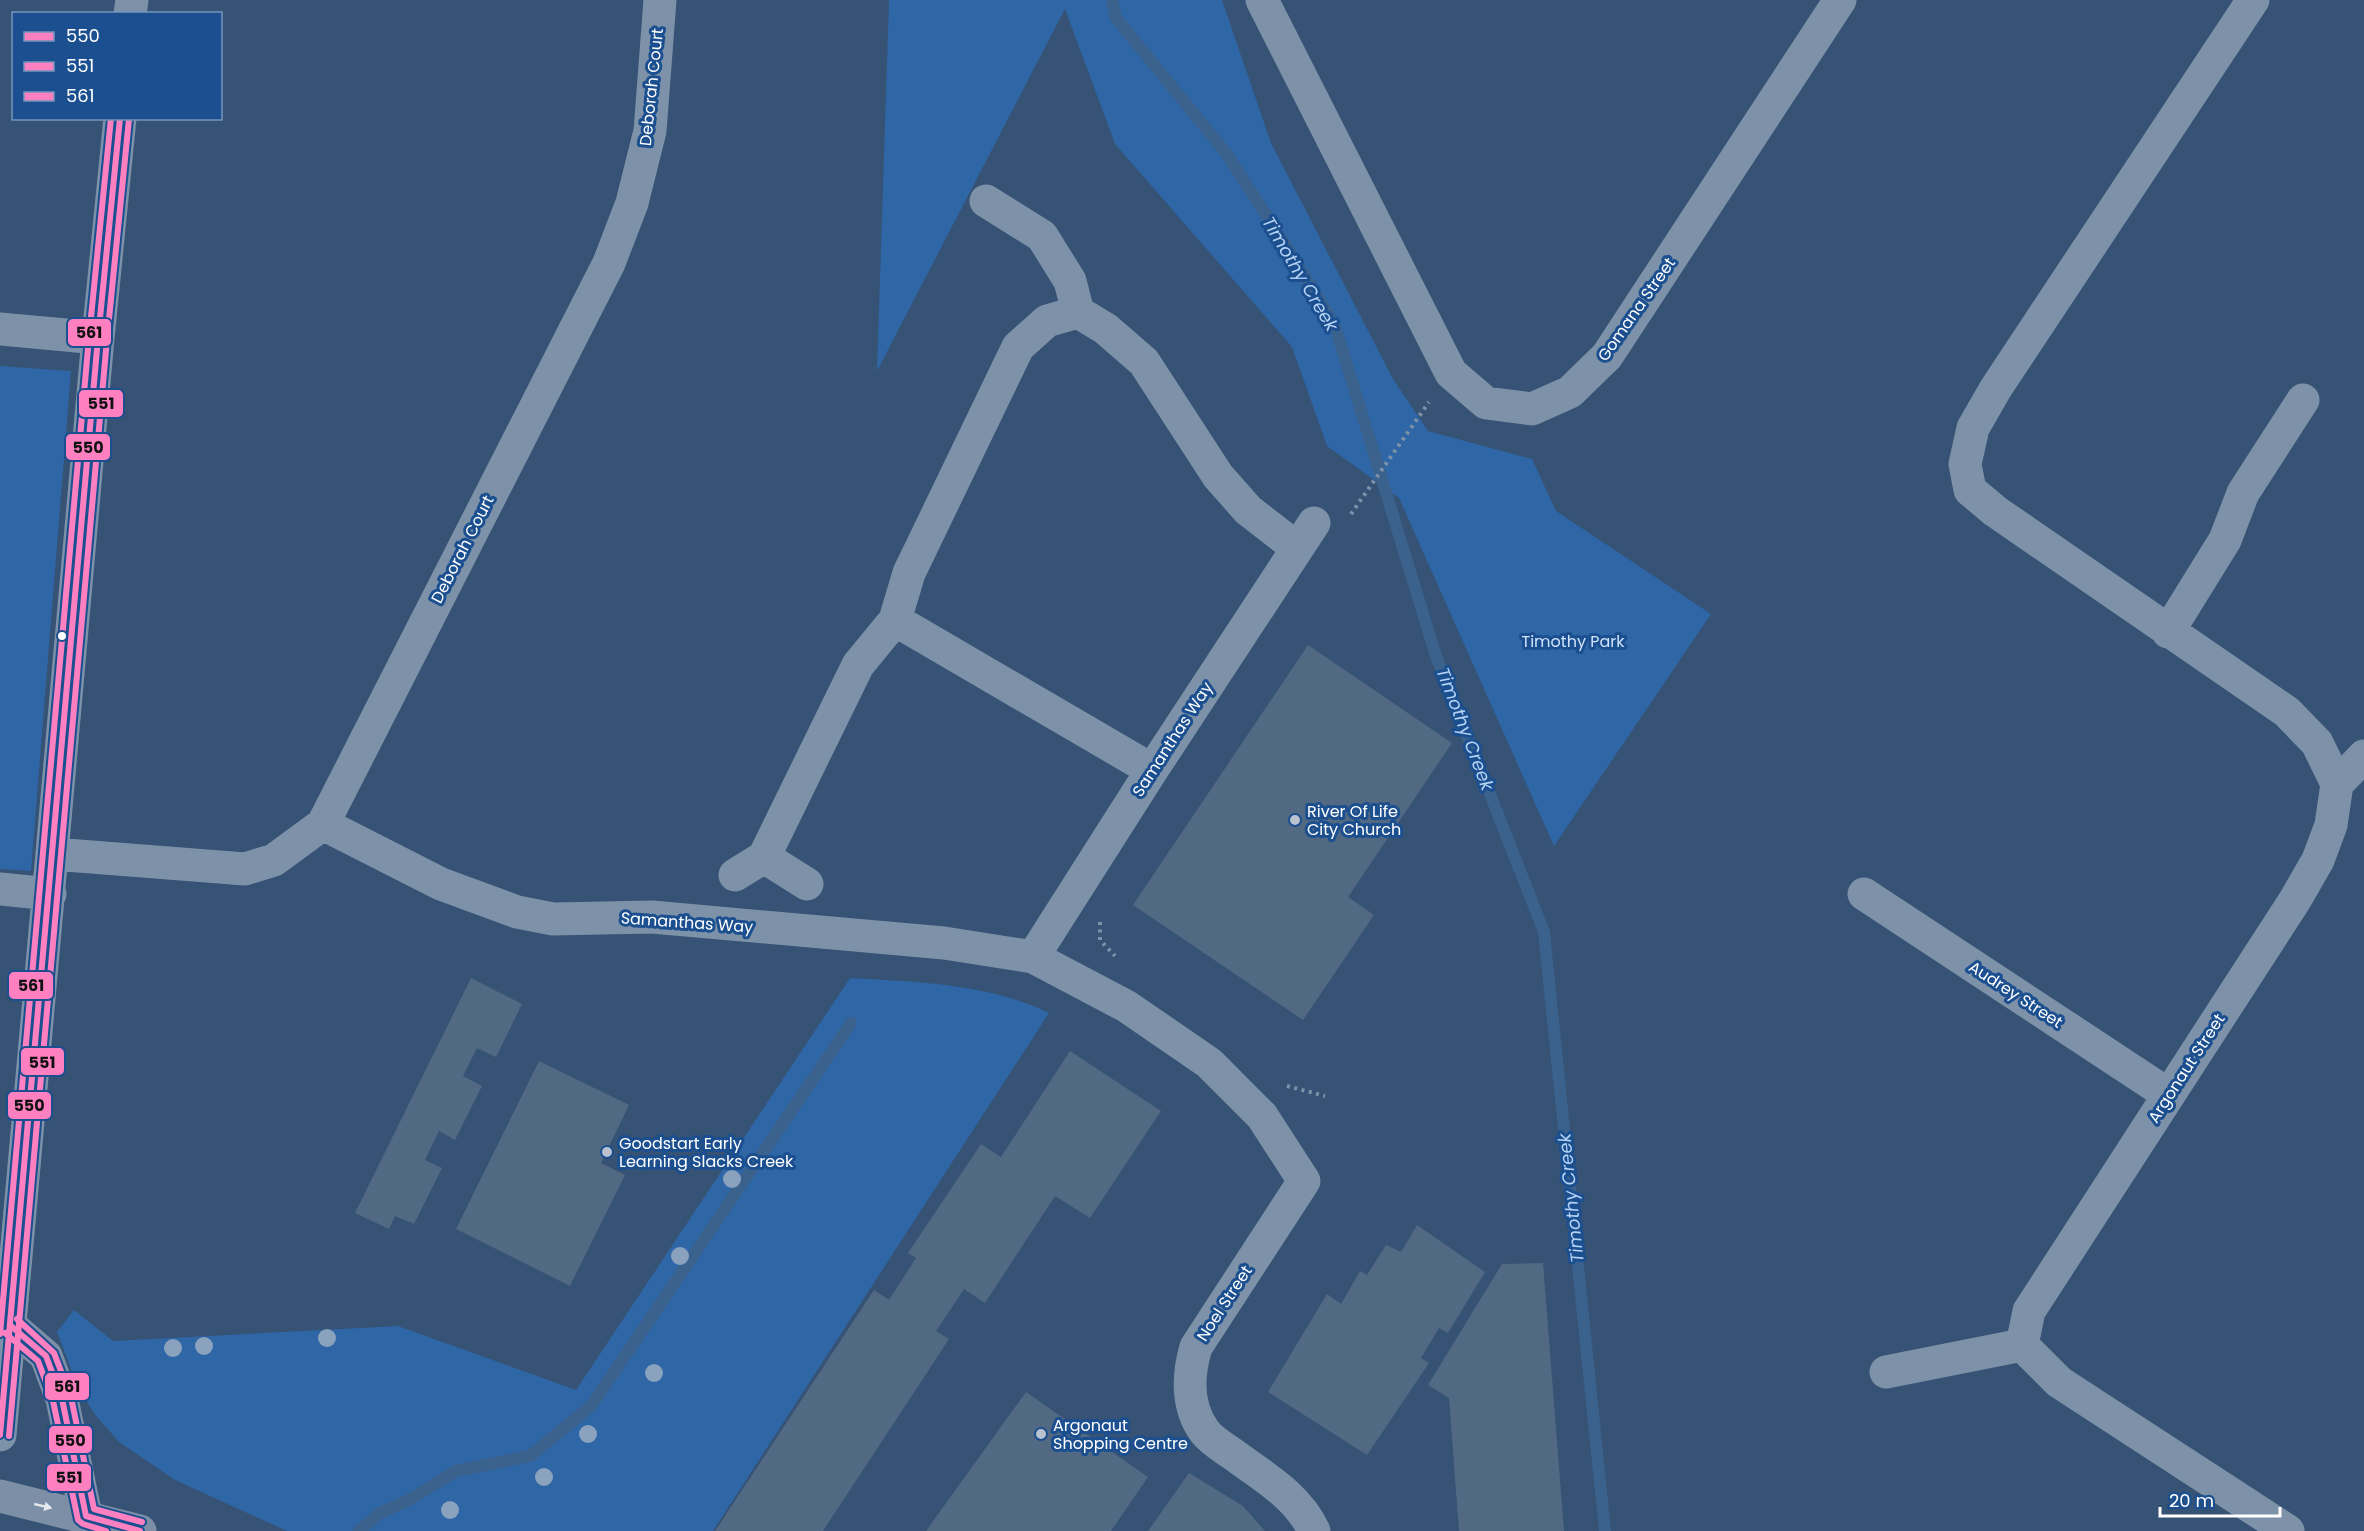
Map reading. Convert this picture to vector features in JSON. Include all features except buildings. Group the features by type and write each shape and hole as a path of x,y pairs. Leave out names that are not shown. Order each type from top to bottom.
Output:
{"main road":[{"path":"11,1326 46,1356 62,1399 86,1516"},
{"path":"0,1496 140,1531"}],"street":[{"name":"Deborah Court","path":"53,854 245,868 274,860 323,824 609,263 632,203 650,131 660,0"},
{"name":"Gomana Street","path":"1262,0 1451,373 1486,403 1532,409 1570,392 1607,356 1840,0"},
{"path":"2253,0 1996,388 1973,428 1965,464 1970,490 1995,511 2287,712 2317,743 2337,784 2364,756"},
{"path":"0,1435 98,338 120,120"},
{"path":"735,875 764,857 858,664 895,620 909,573 1018,347 1047,321 1078,312 1070,281 1042,236 986,201"},
{"name":"Samanthas Way","path":"1033,957 1306,535 1248,510 1218,476 1143,363 1106,329 1078,312"},
{"path":"0,329 98,338"},
{"path":"2168,632 2224,540 2243,493 2303,400"},
{"path":"895,620 1152,770"},
{"name":"Argonaut Street","path":"2022,1345 2029,1311 2295,900 2318,860 2331,825 2337,784"},
{"name":"Samanthas Way","path":"323,824 441,884 535,916 553,919 652,917 944,943 1033,957 1126,1006 1209,1063 1262,1116 1304,1181"},
{"path":"764,857 807,884"},
{"path":"0,889 50,894"},
{"name":"Audrey Street","path":"1864,894 2169,1095"},
{"name":"Noel Street","path":"1304,1181 1196,1347 1189,1380 1190,1396 1196,1416 1205,1432 1283,1491 1300,1507 1314,1531"},
{"path":"1886,1372 2022,1345 2059,1382 2288,1531"}],"path":[{"path":"1350,516 1420,415"},
{"path":"1100,920 1100,940 1121,962"},
{"path":"1280,1084 1325,1096"}],"green space":[{"name":"Timothy Park","path":"889,0 1222,0 1271,143 1393,379 1428,431 1532,459 1556,511 1711,614 1554,846 1399,498 1327,446 1292,347 1115,144 1065,9 877,371"},
{"path":"0,366 71,371 31,871 0,869"},
{"path":"850,978 926,983 976,990 1001,995 1049,1013 713,1531 287,1531 175,1480 119,1442 96,1416 79,1390 57,1332 74,1310 113,1341 398,1326 576,1390"}],"waterway":[{"name":"Timothy Creek","path":"1112,0 1116,18 1226,153 1335,326 1436,656 1544,932 1605,1531"},
{"path":"359,1531 380,1513 409,1500 456,1471 530,1456 591,1406 851,1023"}],"transit line":[{"name":"561","path":"0,1334 89,337 111,120"},
{"name":"550","path":"0,1435 98,338 120,120"},
{"name":"551","path":"9,1436 107,339 129,120"},
{"name":"561","path":"17,1319 54,1353 71,1397 94,1509 142,1522"},
{"name":"550","path":"11,1326 46,1356 62,1399 86,1516 140,1531"},
{"name":"551","path":"5,1333 38,1361 53,1401 78,1520 83,1524 106,1531"}],"place":[{"name":"River Of Life City Church","path":"1295,820"},
{"name":"Goodstart Early Learning Slacks Creek","path":"607,1152"},
{"name":"Argonaut Shopping Centre","path":"1041,1434"}]}
